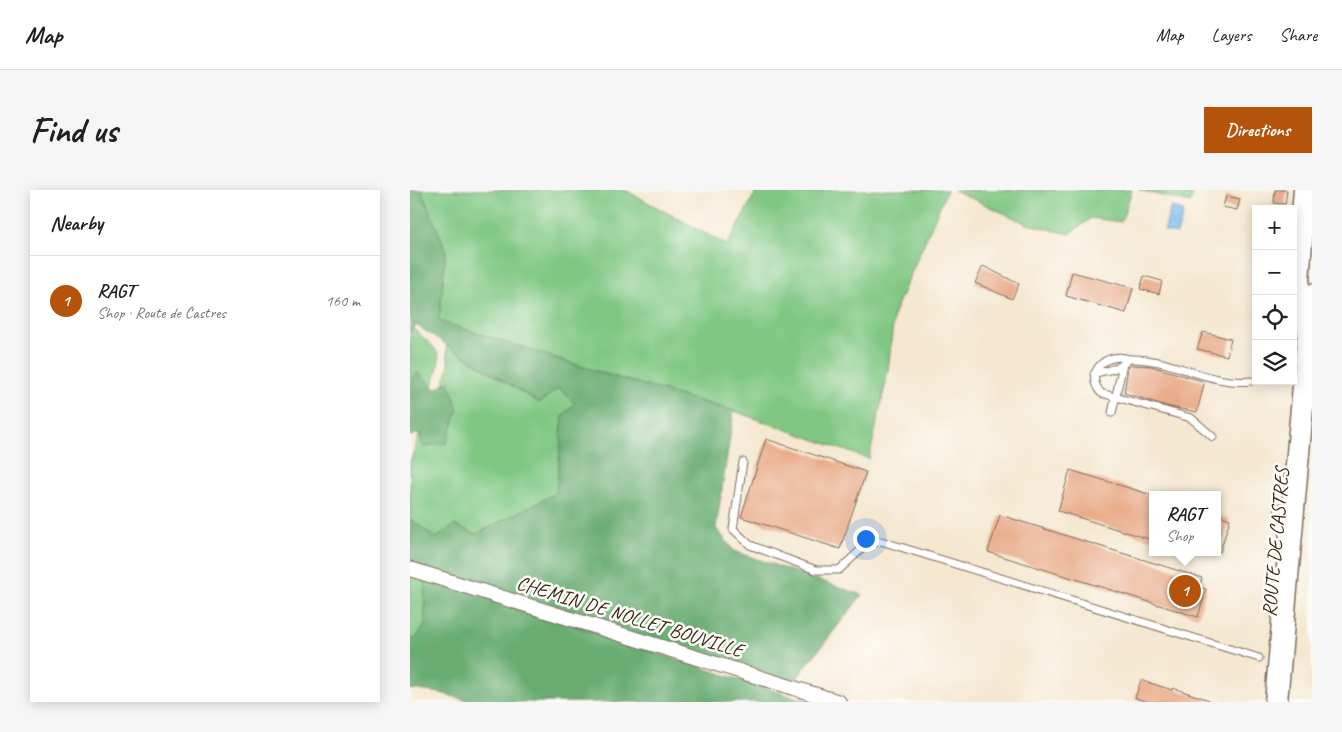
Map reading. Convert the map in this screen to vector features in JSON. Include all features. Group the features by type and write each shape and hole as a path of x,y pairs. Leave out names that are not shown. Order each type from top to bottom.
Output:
{"main road":[{"path":"1296,295 1305,190"},
{"name":"ROUTE DE CASTRES","path":"1276,702 1312,295"},
{"name":"ROUTE DE CASTRES","path":"1261,702 1289,385"}],"street":[{"name":"CHEMIN DE NOLLET BOUVILLE","path":"410,569 838,702"}],"lane":[{"path":"1295,489 1291,447 1312,196"},
{"path":"1213,437 1191,418 1101,393 1094,382 1094,375 1103,361 1120,356 1126,361 1153,362 1223,380 1251,381"},
{"path":"1094,375 1103,370 1119,368 1126,361"},
{"path":"1112,413 1126,361"},
{"path":"744,462 733,529 750,545 791,561 816,570 839,570 867,544 881,541 1259,658"},
{"path":"1268,702 1282,534 1278,508"}],"green space":[{"path":"410,190 421,190 446,250 439,321 609,375 734,411 716,528 734,551 862,595 793,683 573,626 809,702 474,702 440,693 410,689 410,640 416,638 425,625 424,569 410,564 410,519 436,538 454,525 476,534 556,493 563,415 575,404 559,388 539,403 416,325 410,333"},
{"path":"421,190 625,190 727,245 757,190 947,190 894,313 888,372 869,459 734,411 609,375 439,321 446,250"},
{"path":"954,190 1132,190 1121,222 1091,218 1070,234 1027,224"},
{"path":"1139,190 1194,190 1190,203"},
{"path":"413,328 438,353 438,365 432,386 418,373 410,381 410,333"},
{"path":"446,345 539,403 559,388 575,404 563,415 557,493 476,534 454,526 436,539 410,519 410,462 420,433 448,382 443,385 449,366"},
{"path":"418,372 435,389 449,382 458,409 447,443 423,447 420,433 410,436 410,381"},
{"path":"410,571 424,576 425,625 416,639 410,640"}],"water":[{"path":"1171,207 1184,211 1177,234 1164,231"}],"building":[{"path":"1275,190 1287,190 1285,204 1274,203"},
{"path":"1226,196 1240,199 1237,210 1223,207"},
{"path":"983,266 1019,284 1012,299 975,283"},
{"path":"1072,272 1133,288 1126,313 1066,296"},
{"path":"1144,276 1162,281 1159,294 1140,289"},
{"path":"1203,332 1231,339 1227,356 1197,349"},
{"path":"1131,365 1151,366 1202,381 1204,384 1197,412 1170,407 1124,393 1128,367"},
{"path":"766,439 866,472 840,549 741,517"},
{"path":"1070,470 1149,494 1149,539 1058,511"},
{"path":"1000,515 1202,578 1199,587 1206,589 1198,617 988,552"},
{"path":"1221,516 1230,519 1221,549"},
{"path":"1141,680 1209,700 1208,702 1149,702 1135,698"}],"place":[{"name":"RAGT","path":"1185,591"}]}
